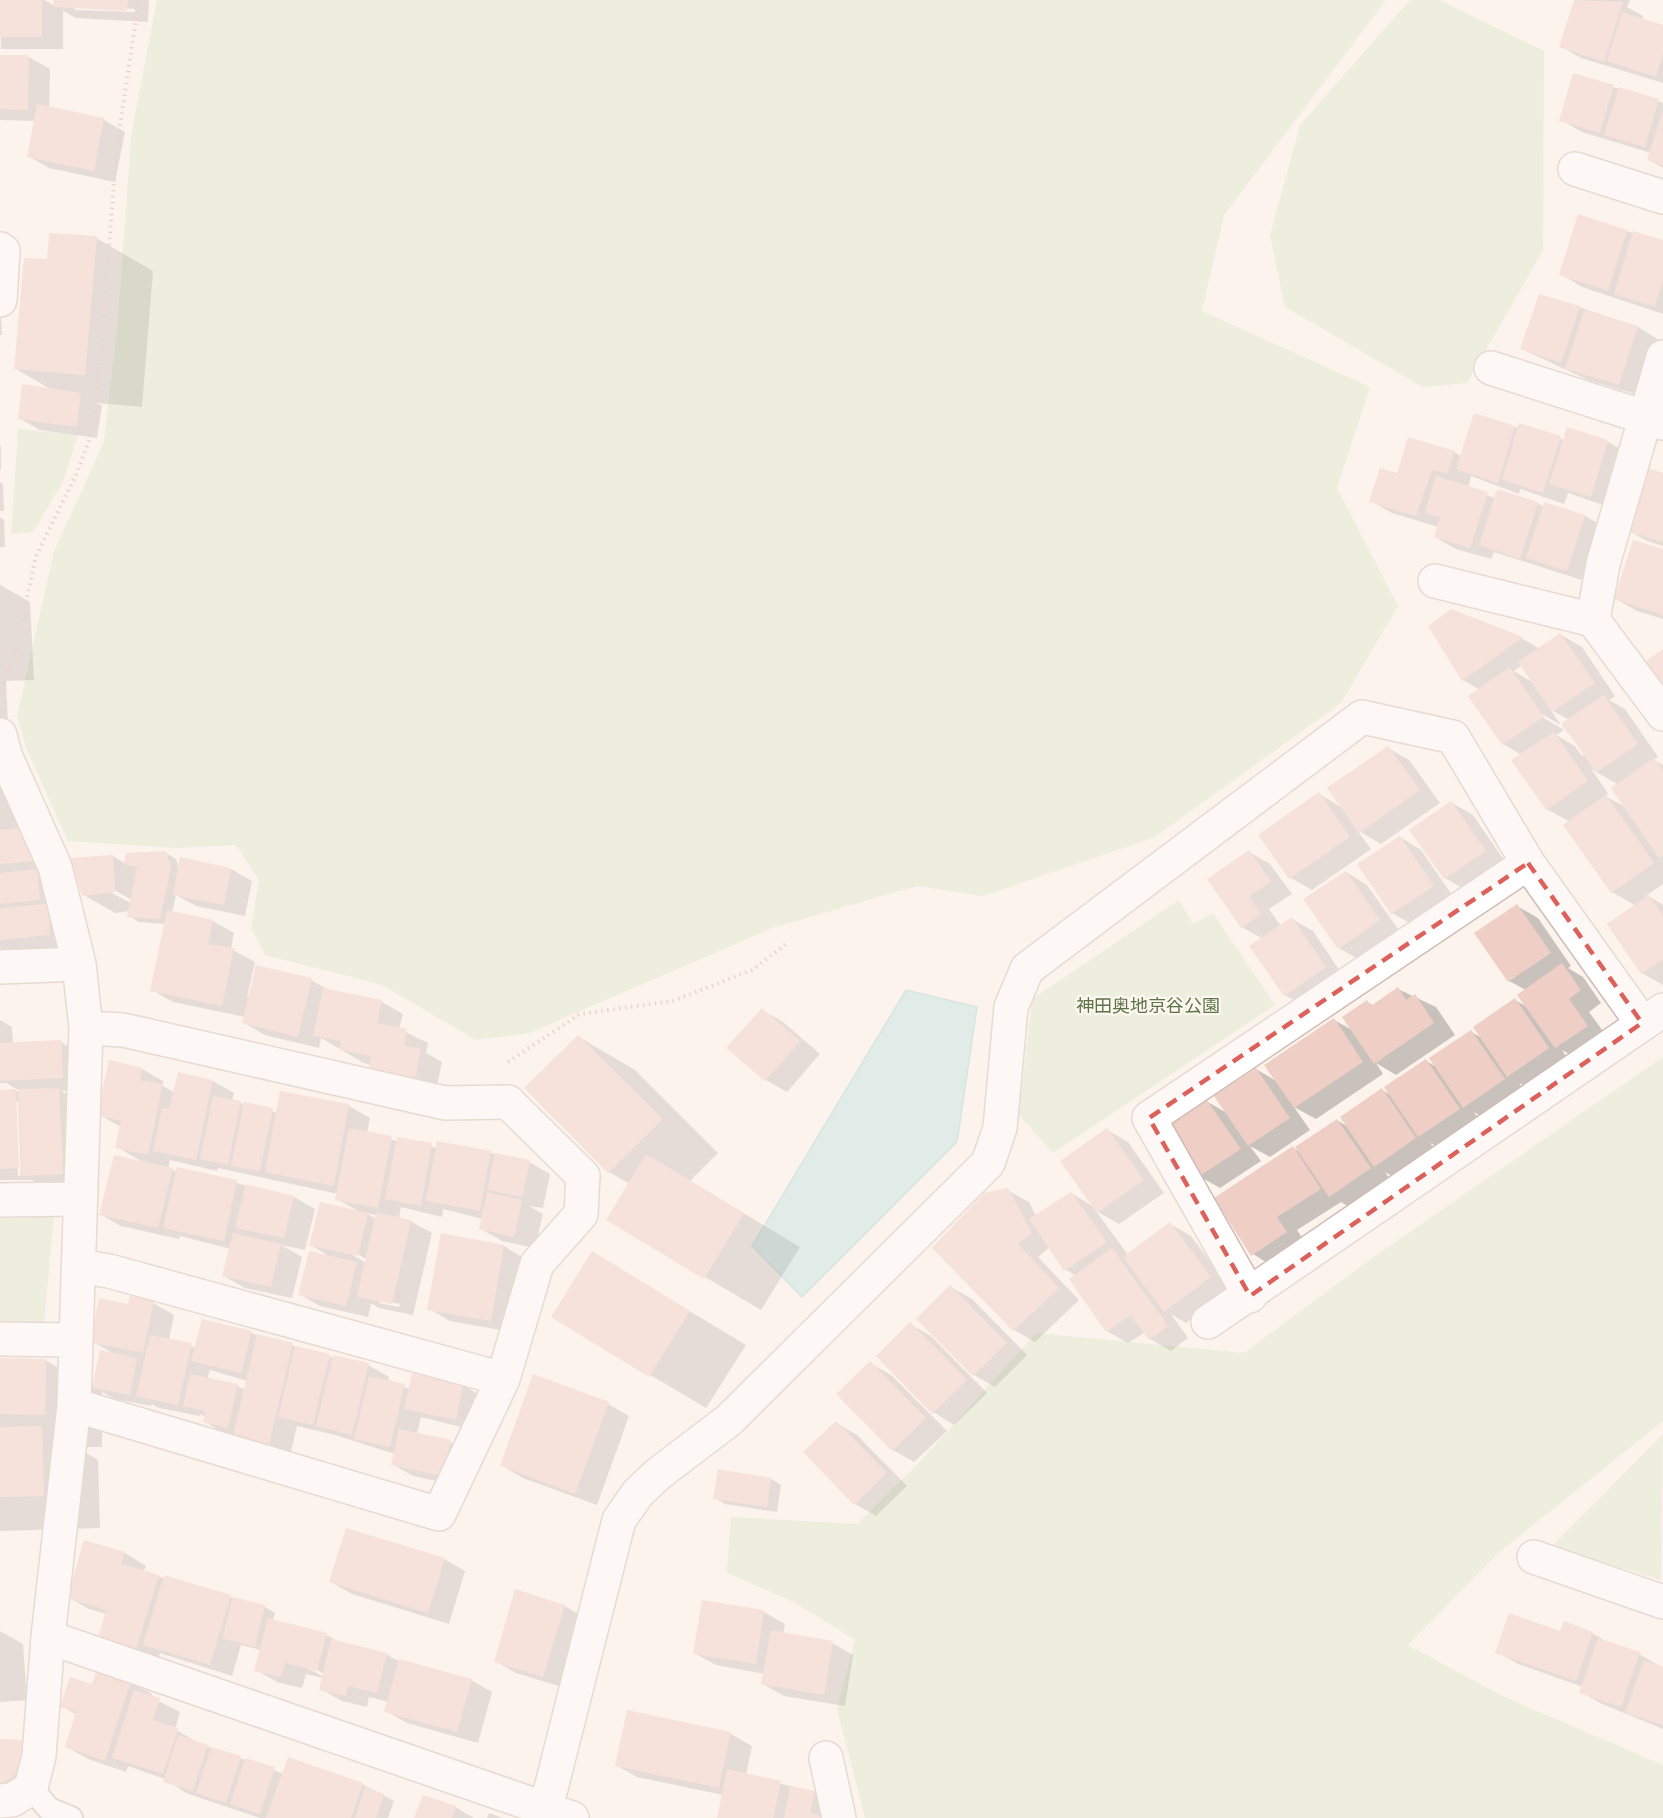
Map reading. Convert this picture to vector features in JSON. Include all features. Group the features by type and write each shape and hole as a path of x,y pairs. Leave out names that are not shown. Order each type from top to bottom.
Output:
{"street":[{"path":"1575,169 1663,197"},
{"path":"0,249 3,251 0,300"},
{"path":"1593,620 1603,564 1654,420 1663,357"},
{"path":"1491,368 1654,420"},
{"path":"1436,580 1593,620 1663,714"},
{"path":"48,1637 559,1813 619,1520 645,1487 729,1420 988,1163 1000,1128 1011,1007 1027,969 1362,717 1453,737 1528,863 1653,1016 1250,1296 1208,1322"},
{"path":"0,1801 12,1800 41,1805 39,1756 48,1637 74,1405 86,1028 79,964 55,867 2,749"},
{"path":"1250,1296 1149,1118 1528,863"},
{"path":"0,967 79,964"},
{"path":"74,1405 439,1514 502,1379 537,1264 581,1214 583,1176 508,1102 445,1103 123,1030 86,1028"},
{"path":"0,1200 80,1199"},
{"path":"78,1266 110,1271 502,1379"},
{"path":"0,1339 76,1340"},
{"path":"1534,1557 1663,1602"},
{"path":"826,1758 839,1818"}],"lane":[{"path":"41,1805 70,1818"}],"path":[{"path":"0,695 16,649 36,556 77,473 95,424 117,145 140,0"},
{"path":"503,1065 580,1014 674,1001 752,970 786,944"}],"highlighted area":[{"path":"1528,863 1642,1023 1250,1296 1149,1118"}],"green space":[{"path":"157,0 1386,0 1224,215 1202,311 1370,387 1337,488 1398,606 1341,703 1155,837 983,896 917,886 775,927 529,1033 476,1040 382,985 265,955 251,928 259,880 236,845 177,848 68,841 27,750 17,716 54,551 104,442 118,319 131,136"},
{"path":"1410,0 1439,0 1544,51 1543,250 1467,383 1423,387 1285,307 1270,235 1300,125"},
{"path":"18,429 78,435 63,482 33,532 11,534"},
{"name":"神田奥地京谷公園","path":"1179,900 1193,924 1213,913 1275,1005 1053,1153 1019,1115 1032,999"},
{"path":"1663,1057 1663,1421 1497,1554 1408,1645 1502,1696 1663,1765 1663,1818 865,1818 837,1709 855,1640 794,1602 727,1573 731,1517 857,1524 915,1467 1036,1333 1244,1353 1375,1256"},
{"path":"54,1215 44,1324 0,1324 0,1216"},
{"path":"1663,1434 1661,1580 1552,1546"}],"water":[{"path":"906,990 977,1007 957,1142 802,1297 752,1246"}],"building":[{"path":"0,0 42,0 42,37 0,37"},
{"path":"54,0 128,0 127,11 53,7"},
{"path":"1574,0 1623,2 1604,62 1559,47"},
{"path":"1622,12 1663,25 1663,54 1656,77 1607,61"},
{"path":"0,55 29,55 28,110 0,109"},
{"path":"1573,73 1614,85 1600,133 1559,121"},
{"path":"1619,87 1659,99 1645,147 1604,135"},
{"path":"37,104 104,118 94,171 27,157"},
{"path":"1663,110 1663,166 1647,160"},
{"path":"1578,214 1627,230 1608,291 1559,275"},
{"path":"1633,231 1663,240 1663,280 1655,307 1614,294"},
{"path":"49,233 97,236 85,375 14,369 24,258 47,259"},
{"path":"1539,294 1580,306 1561,363 1520,349"},
{"path":"1584,310 1638,326 1619,385 1565,369"},
{"path":"22,384 81,393 76,427 18,419"},
{"path":"1474,413 1515,426 1498,483 1456,469"},
{"path":"1519,423 1561,436 1543,493 1502,480"},
{"path":"1567,427 1608,440 1591,497 1549,484"},
{"path":"1408,437 1455,451 1447,474 1432,470 1416,516 1369,502 1380,468 1397,473"},
{"path":"1644,467 1663,473 1663,542 1624,530"},
{"path":"1436,476 1488,492 1470,548 1434,537 1440,517 1425,513"},
{"path":"1497,489 1538,502 1520,559 1479,545"},
{"path":"1544,502 1585,515 1567,571 1526,558"},
{"path":"1633,540 1663,549 1663,615 1614,599"},
{"path":"1451,609 1523,637 1462,681 1428,626"},
{"path":"1560,633 1595,683 1552,712 1518,662"},
{"path":"1663,649 1663,702 1638,667"},
{"path":"1510,667 1544,717 1502,745 1468,696"},
{"path":"1604,695 1638,744 1596,773 1562,723"},
{"path":"1554,732 1588,781 1546,810 1511,760"},
{"path":"1388,746 1420,790 1359,833 1327,788"},
{"path":"1654,758 1663,771 1663,855 1659,858 1611,788"},
{"path":"1319,792 1350,837 1289,879 1258,835"},
{"path":"1606,795 1654,863 1611,893 1563,825"},
{"path":"1451,801 1486,851 1444,879 1409,830"},
{"path":"32,827 35,861 0,864 0,830"},
{"path":"1400,836 1434,886 1391,914 1357,864"},
{"path":"1249,850 1271,882 1249,896 1261,914 1241,928 1207,879"},
{"path":"166,851 171,867 160,919 127,917 137,867 124,864 126,853"},
{"path":"113,855 115,892 82,896 70,858"},
{"path":"180,857 231,868 224,905 173,895"},
{"path":"37,869 40,900 0,904 0,873"},
{"path":"1346,871 1380,920 1338,949 1303,899"},
{"path":"1649,895 1663,916 1663,959 1641,974 1607,924"},
{"path":"48,904 50,935 0,940 0,908"},
{"path":"1517,904 1551,953 1508,982 1474,933"},
{"path":"167,910 213,920 208,944 234,948 222,1006 150,991"},
{"path":"1292,917 1326,967 1284,996 1249,946"},
{"path":"1562,963 1581,990 1569,999 1588,1026 1555,1048 1517,995"},
{"path":"256,965 312,978 298,1037 242,1023"},
{"path":"1398,987 1406,1000 1415,994 1434,1023 1374,1064 1342,1017 1367,1000 1371,1006"},
{"path":"323,988 382,1000 377,1023 407,1029 404,1045 421,1049 415,1080 369,1070 371,1056 340,1050 341,1041 313,1036"},
{"path":"1515,998 1549,1048 1507,1077 1473,1027"},
{"path":"762,1008 800,1041 765,1081 726,1048"},
{"path":"1334,1018 1363,1062 1294,1108 1264,1065"},
{"path":"1471,1030 1505,1079 1463,1108 1429,1058"},
{"path":"578,1035 663,1119 608,1173 524,1088"},
{"path":"61,1040 63,1078 0,1081 0,1043"},
{"path":"1426,1059 1460,1109 1418,1137 1384,1087"},
{"path":"109,1060 143,1068 140,1080 163,1084 148,1155 115,1148 121,1121 97,1115"},
{"path":"1256,1068 1290,1118 1248,1146 1214,1096"},
{"path":"178,1072 213,1080 196,1160 153,1151 162,1108 169,1109"},
{"path":"59,1088 63,1174 22,1176 18,1089"},
{"path":"1382,1088 1416,1138 1374,1167 1340,1117"},
{"path":"16,1089 19,1168 0,1169 0,1090"},
{"path":"280,1091 349,1104 334,1186 265,1172"},
{"path":"213,1096 241,1101 228,1165 200,1159"},
{"path":"1206,1099 1241,1149 1198,1177 1164,1128"},
{"path":"244,1102 273,1108 260,1171 231,1166"},
{"path":"1337,1119 1371,1168 1329,1197 1295,1147"},
{"path":"349,1128 392,1136 378,1208 335,1200"},
{"path":"1107,1128 1144,1180 1097,1213 1060,1161"},
{"path":"397,1137 432,1143 421,1206 385,1199"},
{"path":"437,1141 491,1151 480,1211 426,1201"},
{"path":"1293,1146 1321,1189 1277,1217 1287,1232 1251,1256 1214,1198"},
{"path":"495,1153 530,1160 522,1197 487,1190"},
{"path":"646,1154 744,1213 704,1279 606,1220"},
{"path":"114,1155 173,1168 158,1228 99,1215"},
{"path":"177,1167 237,1180 224,1241 163,1228"},
{"path":"246,1184 294,1196 284,1238 235,1228"},
{"path":"1008,1188 1032,1233 1018,1244 1059,1288 1013,1331 932,1248 984,1193"},
{"path":"487,1192 522,1200 514,1237 479,1229"},
{"path":"1071,1192 1107,1242 1064,1271 1029,1219"},
{"path":"320,1202 368,1213 358,1256 309,1246"},
{"path":"376,1212 411,1220 392,1304 357,1297"},
{"path":"1170,1222 1211,1277 1164,1312 1123,1257"},
{"path":"233,1233 281,1244 271,1287 222,1276"},
{"path":"441,1233 504,1245 491,1321 427,1310"},
{"path":"1112,1248 1168,1326 1149,1340 1131,1315 1106,1332 1069,1279"},
{"path":"309,1251 357,1262 346,1306 298,1295"},
{"path":"592,1251 690,1311 649,1377 551,1317"},
{"path":"950,1285 1007,1343 973,1376 916,1319"},
{"path":"130,1296 154,1301 143,1353 90,1342 99,1298 128,1304"},
{"path":"202,1319 252,1331 241,1373 191,1361"},
{"path":"910,1322 967,1380 932,1414 876,1356"},
{"path":"257,1334 293,1343 269,1444 233,1436"},
{"path":"150,1335 192,1343 178,1405 136,1396"},
{"path":"295,1346 330,1354 313,1425 278,1417"},
{"path":"100,1350 137,1358 130,1395 92,1388"},
{"path":"333,1355 369,1363 352,1435 316,1426"},
{"path":"0,1358 46,1359 45,1415 0,1414"},
{"path":"870,1361 926,1418 892,1451 836,1394"},
{"path":"412,1373 463,1384 456,1420 404,1409"},
{"path":"190,1374 238,1384 228,1428 203,1422 205,1411 183,1406"},
{"path":"533,1374 609,1402 575,1494 500,1466"},
{"path":"369,1376 405,1384 390,1447 354,1439"},
{"path":"836,1421 887,1473 854,1505 803,1452"},
{"path":"42,1426 44,1496 0,1497 0,1427"},
{"path":"399,1429 451,1440 442,1476 391,1465"},
{"path":"718,1469 771,1478 767,1507 713,1499"},
{"path":"346,1528 445,1558 428,1613 329,1582"},
{"path":"84,1540 125,1552 121,1564 159,1575 136,1650 98,1638 106,1610 67,1598"},
{"path":"164,1575 231,1595 210,1665 143,1645"},
{"path":"515,1589 565,1605 543,1677 494,1662"},
{"path":"233,1597 265,1605 255,1647 222,1638"},
{"path":"702,1600 764,1610 756,1664 693,1654"},
{"path":"1509,1613 1560,1631 1564,1621 1593,1632 1576,1681 1495,1653"},
{"path":"268,1618 327,1633 317,1671 285,1663 281,1677 254,1671"},
{"path":"771,1630 833,1641 824,1695 761,1684"},
{"path":"1598,1638 1640,1652 1621,1707 1579,1693"},
{"path":"331,1639 387,1653 377,1693 348,1686 346,1696 319,1690"},
{"path":"399,1659 472,1679 457,1732 384,1712"},
{"path":"1644,1660 1663,1667 1663,1725 1625,1713"},
{"path":"97,1670 131,1681 105,1761 65,1747 76,1712 60,1707 70,1677 92,1684"},
{"path":"134,1690 160,1698 153,1720 178,1728 163,1774 112,1758"},
{"path":"627,1710 731,1732 719,1788 615,1766"},
{"path":"178,1735 208,1745 193,1791 163,1782"},
{"path":"0,1739 23,1740 21,1771 4,1783 0,1783"},
{"path":"211,1747 241,1756 226,1803 196,1793"},
{"path":"288,1757 363,1783 351,1818 266,1818"},
{"path":"245,1758 275,1767 260,1814 230,1804"},
{"path":"727,1769 781,1781 773,1818 717,1818"},
{"path":"790,1786 815,1791 810,1813 822,1816 821,1818 784,1818"},
{"path":"365,1787 384,1794 376,1818 355,1818"},
{"path":"423,1795 456,1806 452,1818 414,1818"}]}
